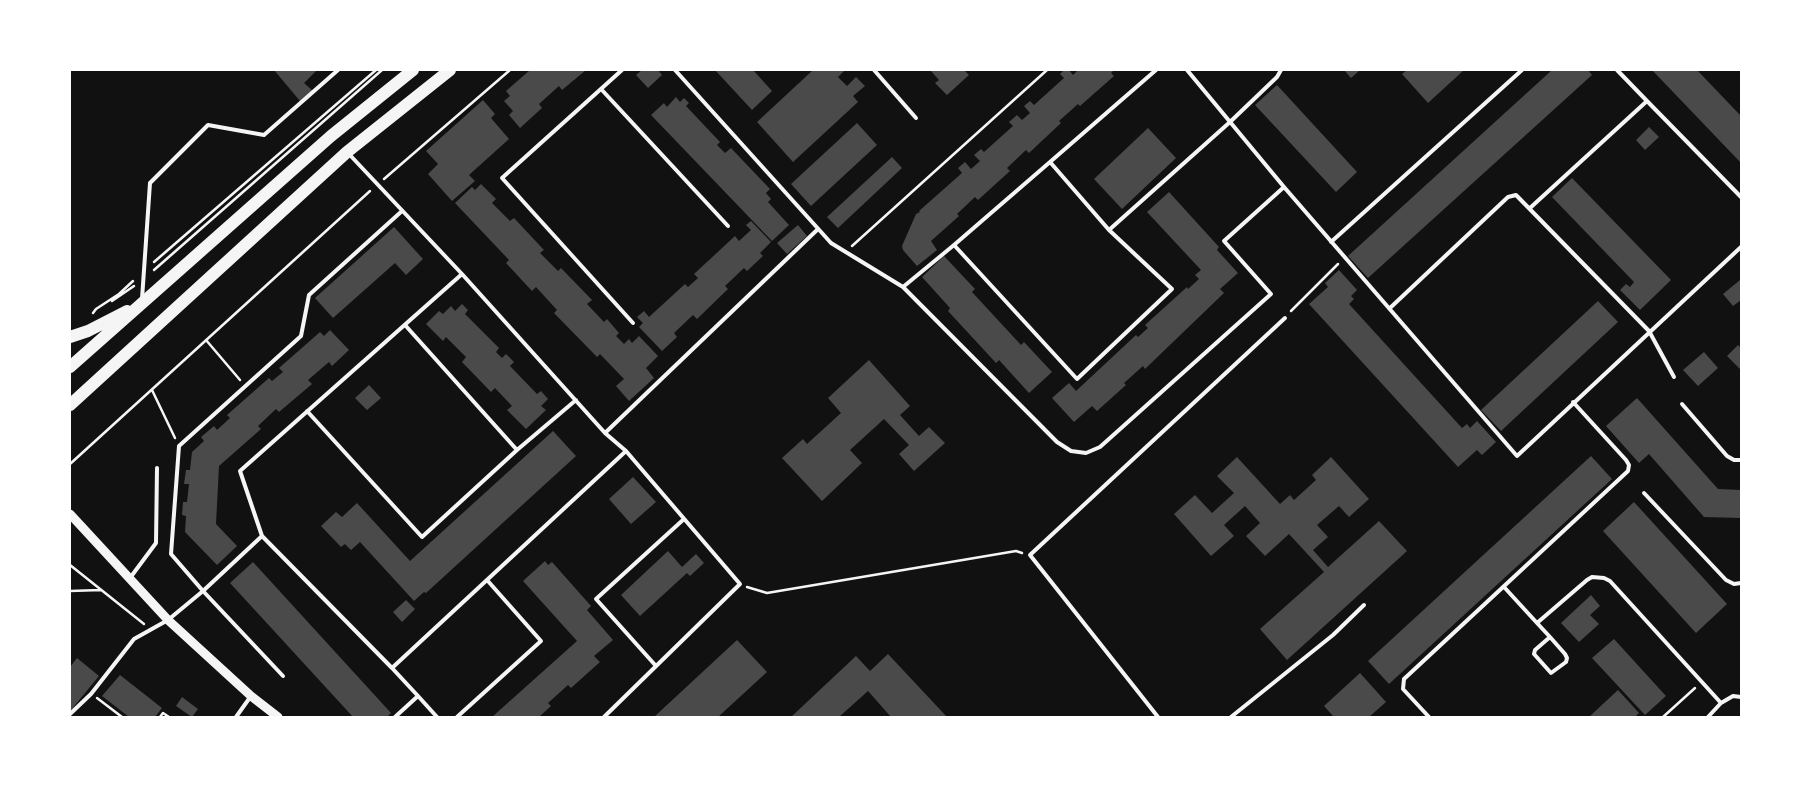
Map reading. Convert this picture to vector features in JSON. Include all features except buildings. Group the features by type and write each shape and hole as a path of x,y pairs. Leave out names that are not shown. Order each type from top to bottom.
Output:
{"main road":[{"path":"70,367 331,136 413,70"},
{"path":"70,404 347,152 450,70"},
{"path":"70,337 88,331 142,304"}],"street":[{"path":"70,514 168,620 251,696 278,717"}],"lane":[{"path":"142,304 150,183 208,125 264,136 338,70"},
{"path":"622,70 502,178 633,323"},
{"path":"675,70 830,244 903,287 1057,442 1072,451 1086,453 1100,447 1271,294 1224,241 1284,187"},
{"path":"874,70 916,118"},
{"path":"903,287 1156,70"},
{"path":"1188,70 1284,187 1517,456 1572,402 1741,247"},
{"path":"1109,230 1230,122 1277,77 1281,70"},
{"path":"1331,242 1522,70"},
{"path":"1617,70 1741,197"},
{"path":"601,90 728,226"},
{"path":"1530,208 1646,101"},
{"path":"347,152 462,274 605,432 626,451 740,584 604,717"},
{"path":"954,245 1077,379 1172,289 1109,230 1050,162"},
{"path":"1390,308 1511,195 1514,195 1519,197 1530,208 1649,331 1674,377"},
{"path":"283,676 171,554 179,446 301,336 309,295 402,210"},
{"path":"605,432 818,230"},
{"path":"437,717 392,668 262,536 240,471 462,274"},
{"path":"1158,717 1030,554 1285,318"},
{"path":"405,325 517,450"},
{"path":"307,411 422,537 517,450 576,400"},
{"path":"1429,717 1403,688 1404,679 1628,471 1626,460 1572,402"},
{"path":"1682,404 1727,456 1734,460 1741,460"},
{"path":"392,668 626,451"},
{"path":"130,578 156,543 157,468"},
{"path":"1644,493 1726,580 1734,584 1741,582"},
{"path":"656,666 596,599 684,519"},
{"path":"70,714 91,694 134,639 168,620 203,591 262,536"},
{"path":"1537,623 1587,580 1592,577 1604,578 1610,581 1721,703"},
{"path":"456,717 540,641 487,580"},
{"path":"1504,587 1566,654 1566,662 1552,673 1534,654 1535,650 1550,637"},
{"path":"1231,717 1333,635 1364,605"},
{"path":"236,717 251,696"},
{"path":"396,717 418,696"},
{"path":"1708,717 1721,703 1733,696 1741,697"}],"path":[{"path":"376,70 118,294 96,308 91,316 144,280 382,70"},
{"path":"70,464 378,184 510,70"},
{"path":"845,252 1048,70"},
{"path":"1285,318 1345,257"},
{"path":"206,340 245,387"},
{"path":"152,390 179,446"},
{"path":"740,584 767,593 1016,551 1030,554"},
{"path":"70,566 150,630"},
{"path":"70,591 102,590"},
{"path":"1663,717 1702,682"},
{"path":"91,694 122,717"},
{"path":"160,717 163,713 169,717"}]}
